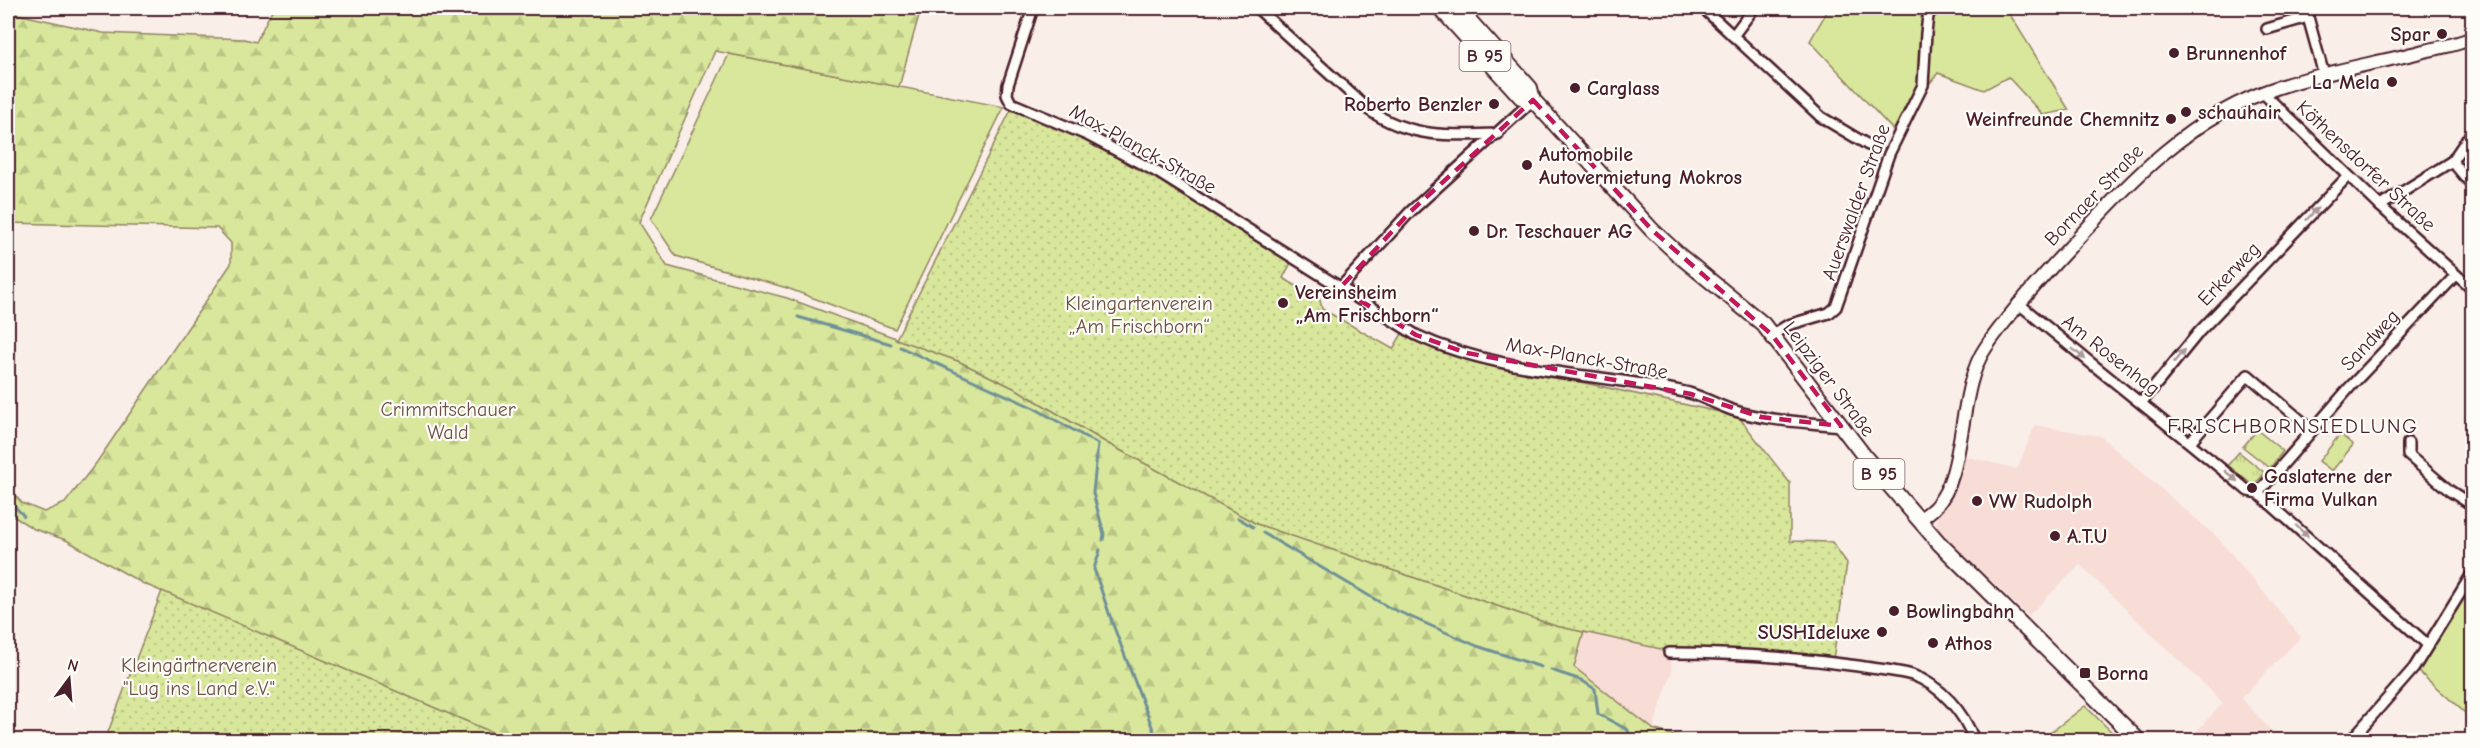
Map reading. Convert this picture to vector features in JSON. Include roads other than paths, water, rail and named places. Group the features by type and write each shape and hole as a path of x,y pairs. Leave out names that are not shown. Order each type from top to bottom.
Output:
{"main road":[{"name":"Leipziger Straße","path":"1440,8 1521,97 1533,100"},
{"name":"Leipziger Straße","path":"1458,8 1530,88 1533,100 1652,230 1680,256 1752,314 1772,335 1841,426 1919,520 2138,741"},
{"name":"Bornaer Straße","path":"1919,520 1936,506 1946,492 1976,368 1983,351 2018,303 2124,186 2172,145 2240,101 2262,92 2324,75 2471,40"}],"street":[{"name":"Max-Planck-Straße","path":"1033,8 1008,85 1006,95 1011,103 1087,135 1157,172 1416,334 1467,353 1500,362 1691,394 1732,410 1761,417 1841,426"},
{"path":"1257,8 1386,122 1428,134 1451,136 1498,134"},
{"path":"1703,8 1821,117 1868,145"},
{"path":"1733,36 1754,8"},
{"name":"Auerswalder Straße","path":"1772,335 1788,324 1829,313 1836,307 1889,154 1923,85 1928,16 1934,8"},
{"path":"2267,29 2308,12 2324,75"},
{"name":"Köthensdorfer Straße","path":"2262,92 2379,206 2472,289"},
{"path":"1340,288 1410,212 1533,100"},
{"path":"2379,206 2452,161 2472,132"},
{"path":"2452,161 2472,186"},
{"name":"Erkerweg","path":"2142,402 2199,332 2348,176"},
{"name":"Sandweg","path":"2258,493 2312,430 2456,275"},
{"name":"Am Rosenhag","path":"2018,303 2088,362 2142,402 2248,491 2258,493 2428,645"},
{"path":"2190,442 2248,375 2312,430"},
{"path":"2408,443 2408,455 2450,491 2472,505"},
{"path":"2351,741 2396,690 2428,645 2472,574"},
{"path":"1670,653 1756,654 1913,675 1943,695 1958,710 1974,741"}],"waterway":[{"path":"798,317 891,344"},
{"path":"900,347 1034,408 1098,444 1093,493 1104,534 1103,540"},
{"path":"8,500 24,516"},
{"path":"1238,518 1253,527"},
{"path":"1263,533 1388,607 1477,646 1541,667"},
{"path":"1100,550 1094,569 1156,737 1155,740"},
{"path":"1551,670 1581,680 1595,689 1598,714 1628,730 1630,740"}],"place":[{"name":"Spar","path":"2442,34"},
{"name":"Brunnenhof","path":"2174,53"},
{"name":"La Mela","path":"2392,82"},
{"name":"Carglass","path":"1575,88"},
{"name":"Roberto Benzler","path":"1494,104"},
{"name":"schauhair","path":"2186,112"},
{"name":"Weinfreunde Chemnitz","path":"2171,119"},
{"name":"Automobile Autovermietung Mokros","path":"1527,165"},
{"name":"Dr. Teschauer AG","path":"1474,231"},
{"name":"Vereinsheim „Am Frischborn“","path":"1283,303"},
{"name":"Gaslaterne der Firma Vulkan","path":"2252,488"},
{"name":"VW Rudolph","path":"1977,501"},
{"name":"A.T.U","path":"2055,536"},
{"name":"Bowlingbahn","path":"1894,611"},
{"name":"SUSHIdeluxe","path":"1882,632"},
{"name":"Athos","path":"1933,643"},
{"name":"Borna","path":"2085,673"}],"district":[{"name":"FRISCHBORNSIEDLUNG","path":"2293,426"}],"park label":[{"name":"Kleingartenverein „Am Frischborn“","path":"1139,314"},
{"name":"Crimmitschauer Wald","path":"448,420"},
{"name":"Kleingärtnerverein \"Lug ins Land e.V.\"","path":"199,676"}]}
